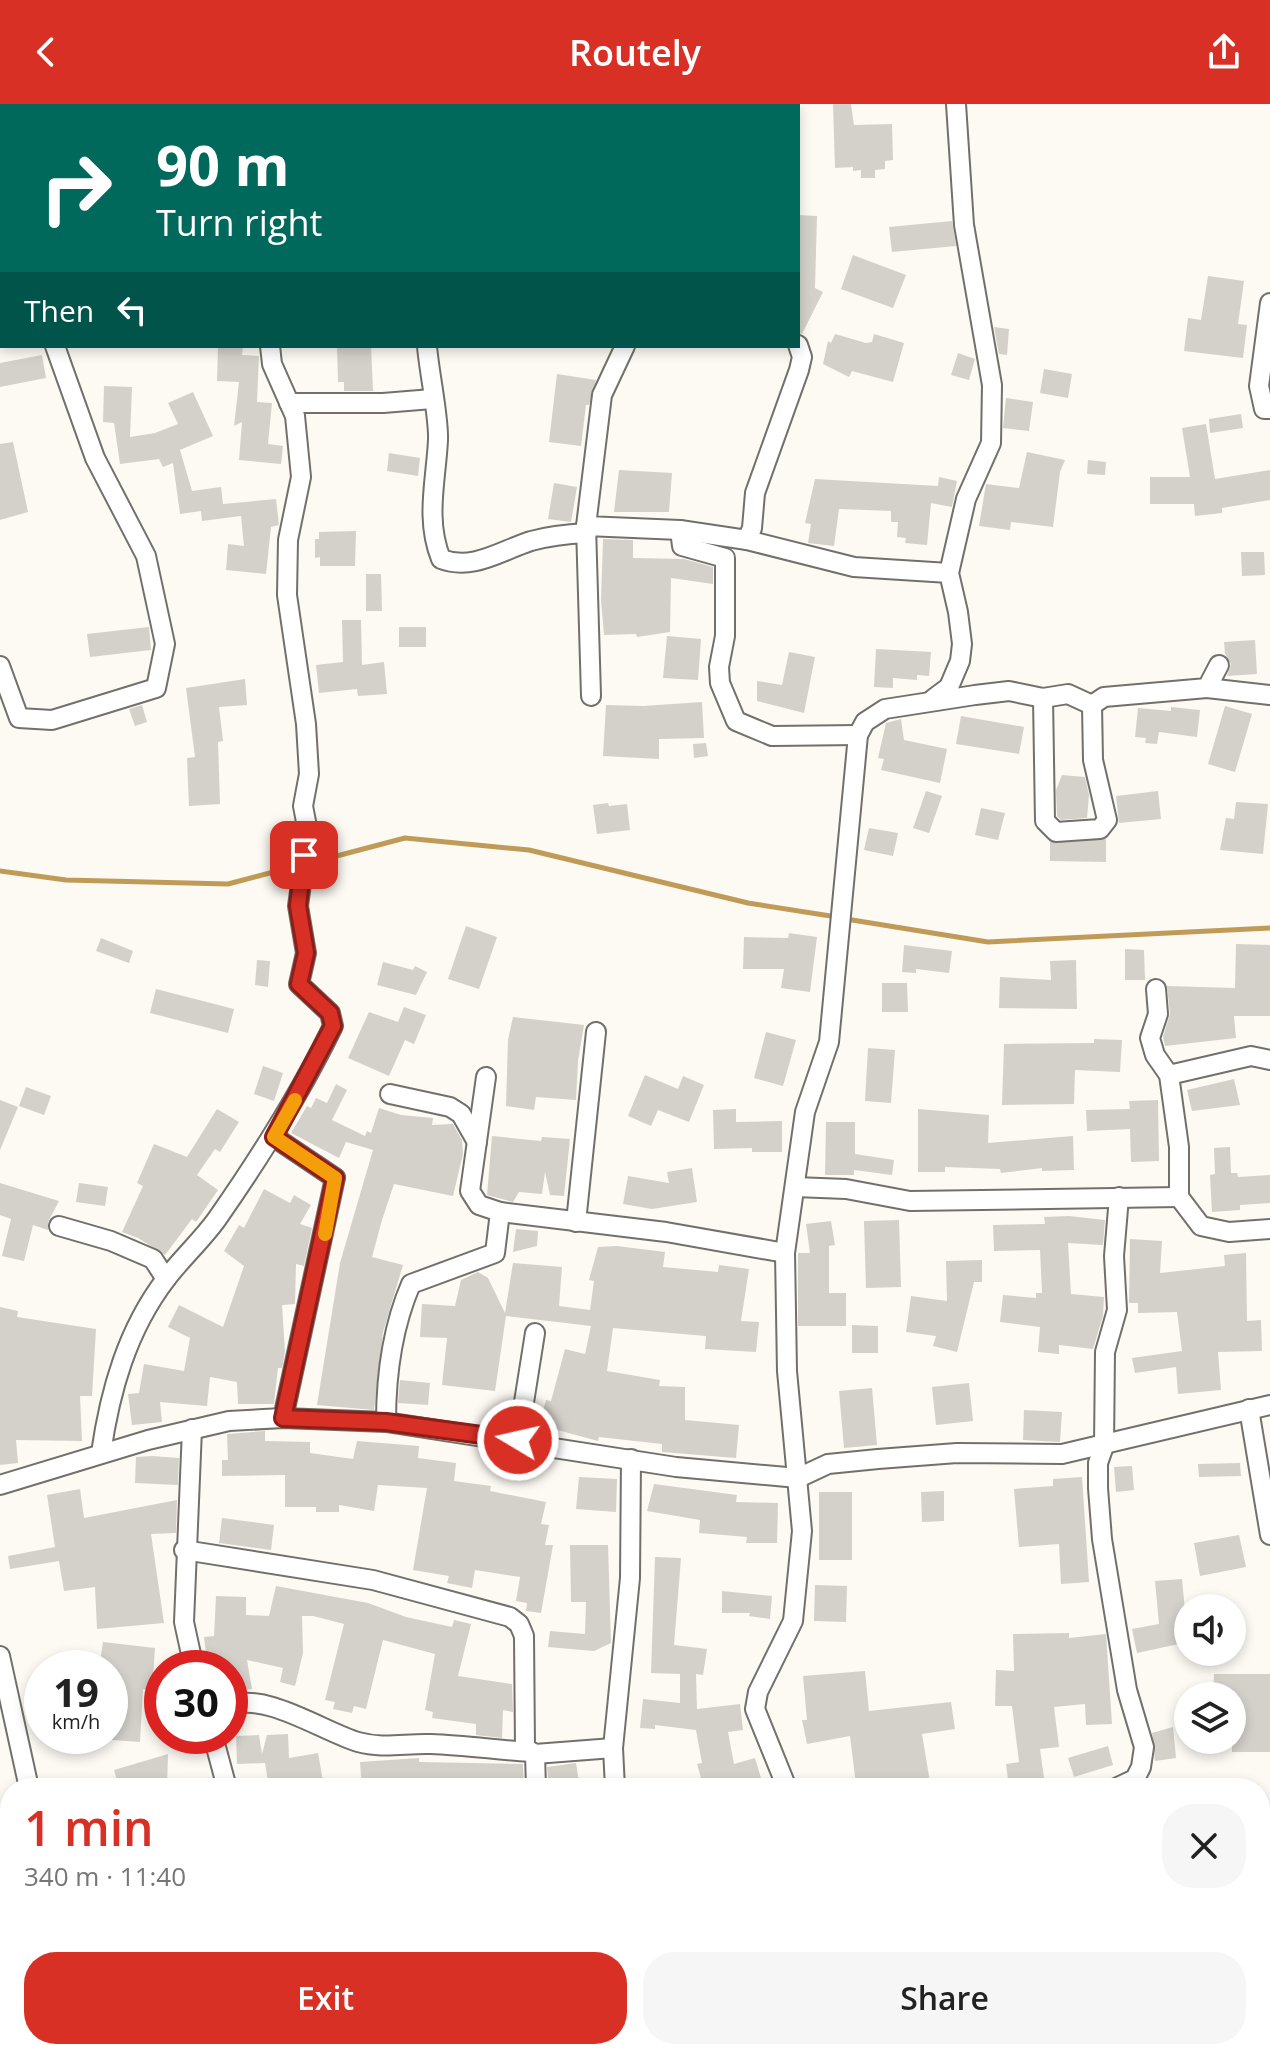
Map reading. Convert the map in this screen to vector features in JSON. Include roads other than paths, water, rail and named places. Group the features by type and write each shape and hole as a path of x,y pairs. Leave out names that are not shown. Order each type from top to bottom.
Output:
{"street":[{"path":"931,701 949,687 960,661 962,644 953,579 949,573 966,499 991,443 992,385 964,225 956,104"},
{"path":"1270,303 1259,386 1264,409 1270,409"},
{"path":"0,666 19,718 52,720 156,688 165,644 146,556 95,458 56,348"},
{"path":"101,1453 116,1374 166,1279 210,1230 274,1137 333,1026 330,1013 299,984 306,938 298,906 308,832 303,806 309,774 306,724 287,595 288,540 301,477 295,416 272,364 270,348"},
{"path":"427,348 438,437 431,487 433,540 441,559 458,565 539,539 587,530 680,530 747,540 854,567 949,573"},
{"path":"591,696 587,530 602,395 624,348"},
{"path":"747,540 752,528 755,493 799,370 802,357 799,348"},
{"path":"289,403 383,403 432,399"},
{"path":"680,530 682,546 725,558 725,636 719,667 720,683 736,721 772,736 858,735"},
{"path":"1207,688 1219,665"},
{"path":"1092,705 1104,697 1207,688 1270,695"},
{"path":"783,1778 755,1709 758,1692 793,1621 802,1531 787,1371 785,1253 805,1112 829,1042 858,735 865,722 885,709 1009,691 1043,698 1068,694 1092,705"},
{"path":"1043,698 1045,821 1056,832 1100,829 1107,820 1093,760 1092,705"},
{"path":"1156,989 1158,1014 1150,1038 1155,1055 1169,1075 1179,1147 1179,1197 1201,1226 1229,1232 1270,1229"},
{"path":"576,1222 596,1032"},
{"path":"1169,1075 1251,1056 1270,1060"},
{"path":"486,1077 470,1191 472,1200 500,1212 666,1232 785,1253"},
{"path":"390,1094 450,1107 461,1114 477,1142"},
{"path":"274,1137 335,1178 283,1418"},
{"path":"795,1187 846,1189 910,1201 1179,1197"},
{"path":"1119,1197 1114,1256 1117,1310 1105,1352 1104,1446 1098,1475 1102,1539 1127,1690 1144,1747 1136,1778"},
{"path":"386,1422 386,1385 398,1314 411,1284 495,1253 500,1212"},
{"path":"59,1226 111,1241 153,1259 166,1279"},
{"path":"518,1440 535,1333"},
{"path":"0,1485 101,1453 229,1421 283,1418 386,1422 518,1440 676,1467 798,1478 828,1464 957,1453 1032,1457 1104,1446 1270,1405"},
{"path":"1249,1409 1270,1535"},
{"path":"190,1650 184,1622 184,1550 192,1429"},
{"path":"614,1778 613,1748 630,1578 631,1459"},
{"path":"184,1550 373,1580 516,1620 524,1636 523,1743 532,1753 535,1778"},
{"path":"0,1656 27,1778"},
{"path":"248,1702 303,1718 358,1742 390,1747 431,1744 532,1753 613,1748"},
{"path":"218,1754 224,1778"}],"waterway":[{"path":"310,863 405,838 529,850 748,903 837,917"},
{"path":"0,871 66,880 228,884 300,865"},
{"path":"846,919 988,942 1270,928"}]}
